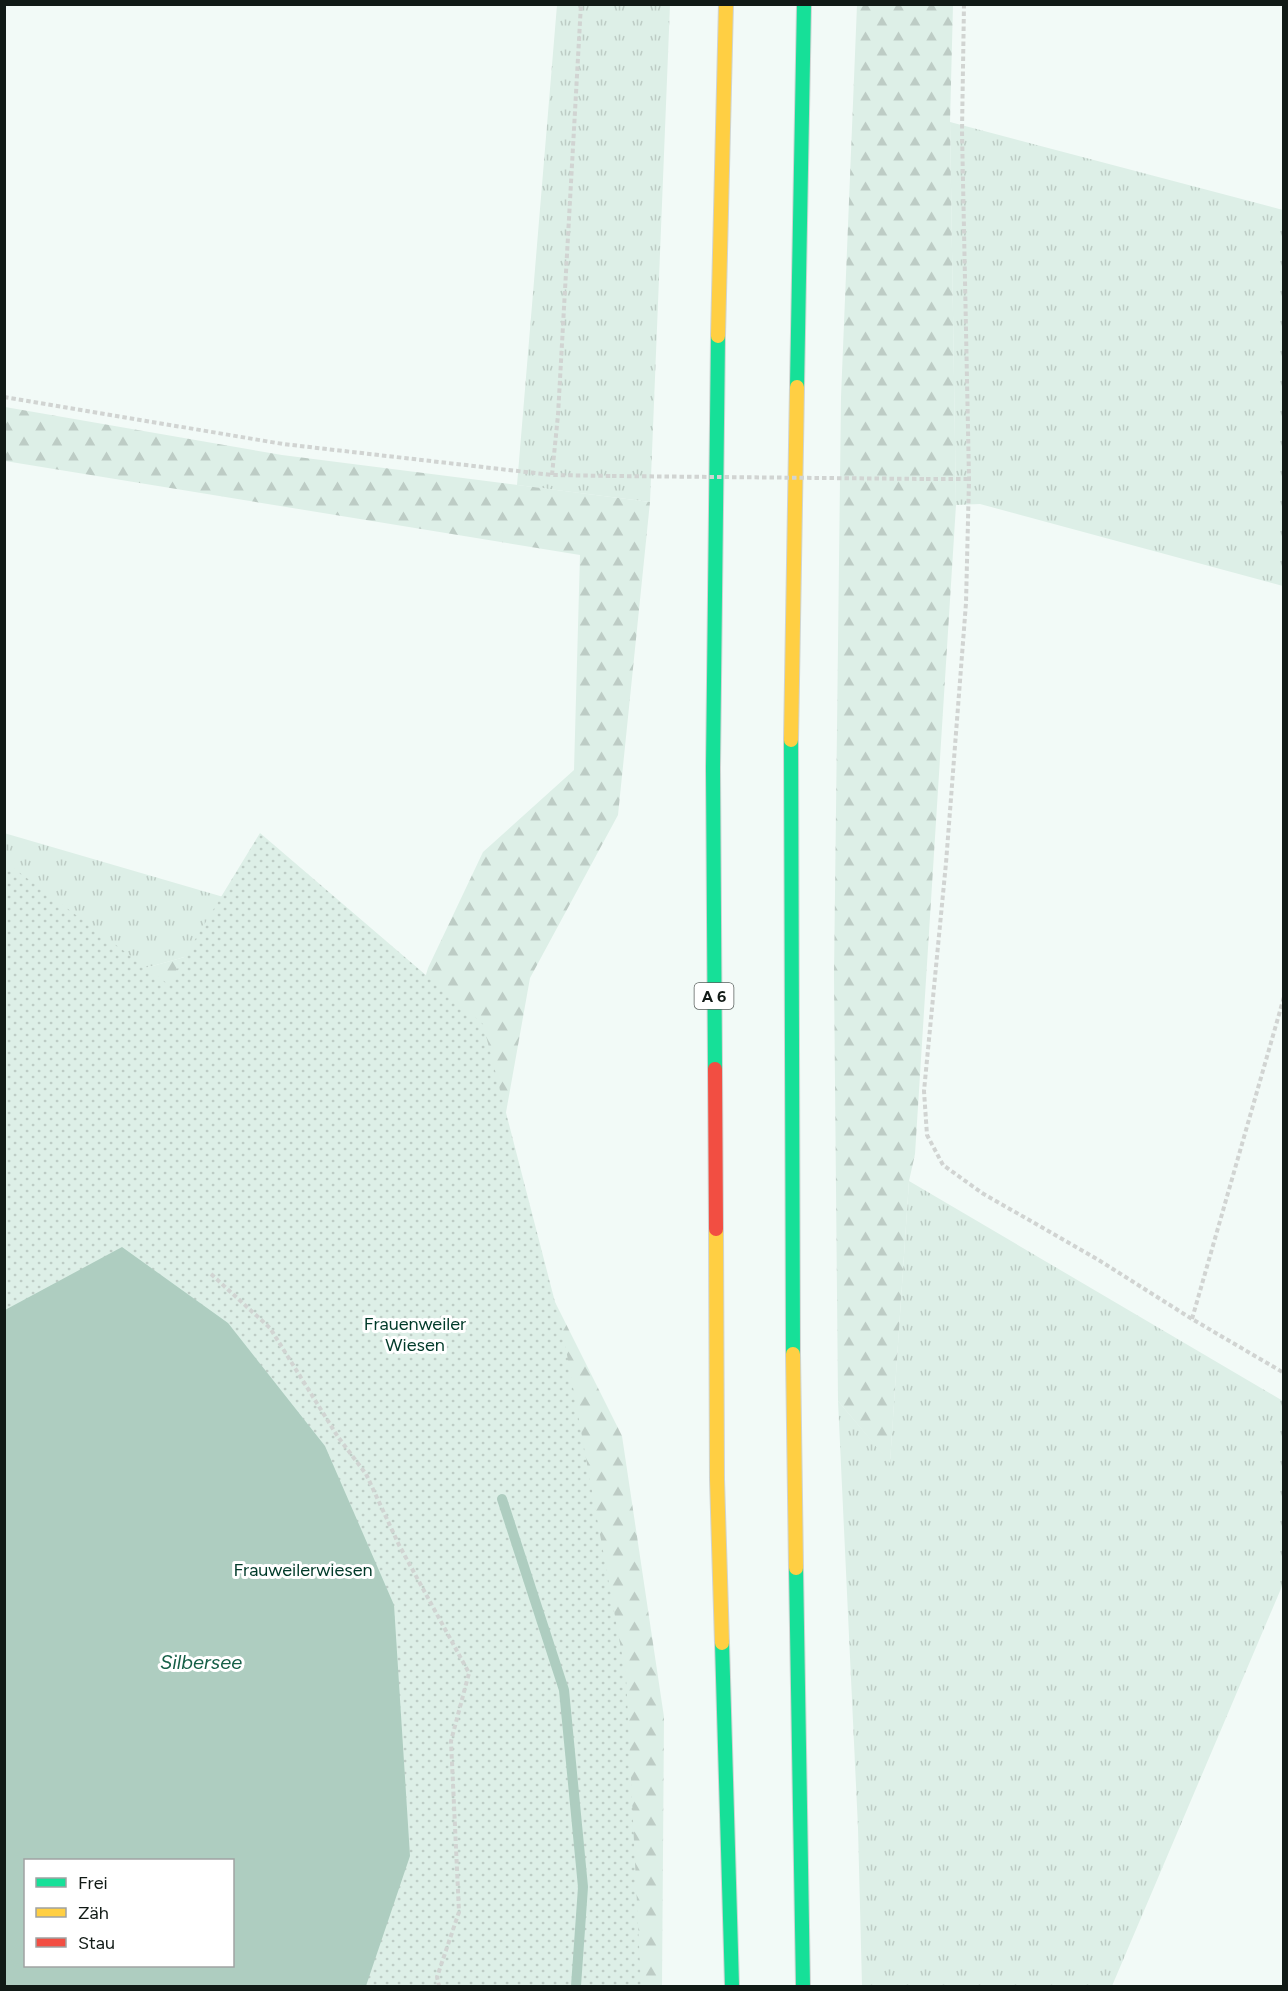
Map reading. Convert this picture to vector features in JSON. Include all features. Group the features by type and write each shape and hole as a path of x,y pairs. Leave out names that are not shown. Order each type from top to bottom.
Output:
{"highway":[{"name":"A 6","path":"726,4 717,427 713,780 717,1479 732,1986"},
{"path":"803,1986 794,1477 790,768 804,4"}],"path":[{"path":"552,475 558,416 581,4"},
{"path":"964,4 962,131 969,479 966,603 946,863 924,1091 927,1135 943,1165 982,1192 1284,1373"},
{"path":"4,397 283,444 552,475 969,479"},
{"path":"1192,1319 1284,997"},
{"path":"212,1274 270,1328 338,1437 366,1474 399,1545 469,1672 451,1741 459,1912 437,1977 439,1986"}],"green space":[{"path":"557,5 670,5 650,502 517,485"},
{"path":"857,5 953,5 950,122 956,505 915,1154 909,1181 890,1463 838,1401 834,976 841,397"},
{"path":"950,122 1283,210 1283,586 980,504 956,505"},
{"name":"Frauweilerwiesen","path":"5,407 282,455 650,502 618,815 530,978 505,1118 537,1266 622,1436 664,1717 662,1986 366,1986 4,948 82,986 241,941 394,1083 428,968 483,852 574,770 580,555 5,461"},
{"path":"4,833 289,916 241,941 82,986 5,948"},
{"name":"Frauweilerwiesen","path":"260,833 483,1024 563,1333 626,1676 641,1986 5,1986 4,861 168,984"},
{"path":"909,1181 1283,1401 1283,1584 1112,1986 862,1986 858,1828 838,1401 890,1462"}],"water":[{"name":"Silbersee","path":"122,1247 228,1323 325,1446 394,1605 410,1856 366,1986 5,1986 5,1310"}],"waterway":[{"path":"502,1499 564,1690 583,1887 576,1986"}],"traffic: fast":[{"path":"797,387 804,4"},
{"path":"715,1069 713,768 718,336"},
{"path":"791,740 793,1354"},
{"path":"796,1568 803,1986"},
{"path":"722,1643 732,1986"}],"traffic: slow":[{"path":"718,336 726,4"},
{"path":"791,740 797,387"},
{"path":"716,1229 717,1479 722,1643"},
{"path":"793,1354 796,1568"}],"traffic: jam":[{"path":"715,1069 716,1229"}],"park label":[{"name":"Frauenweiler Wiesen","path":"415,1334"}]}
